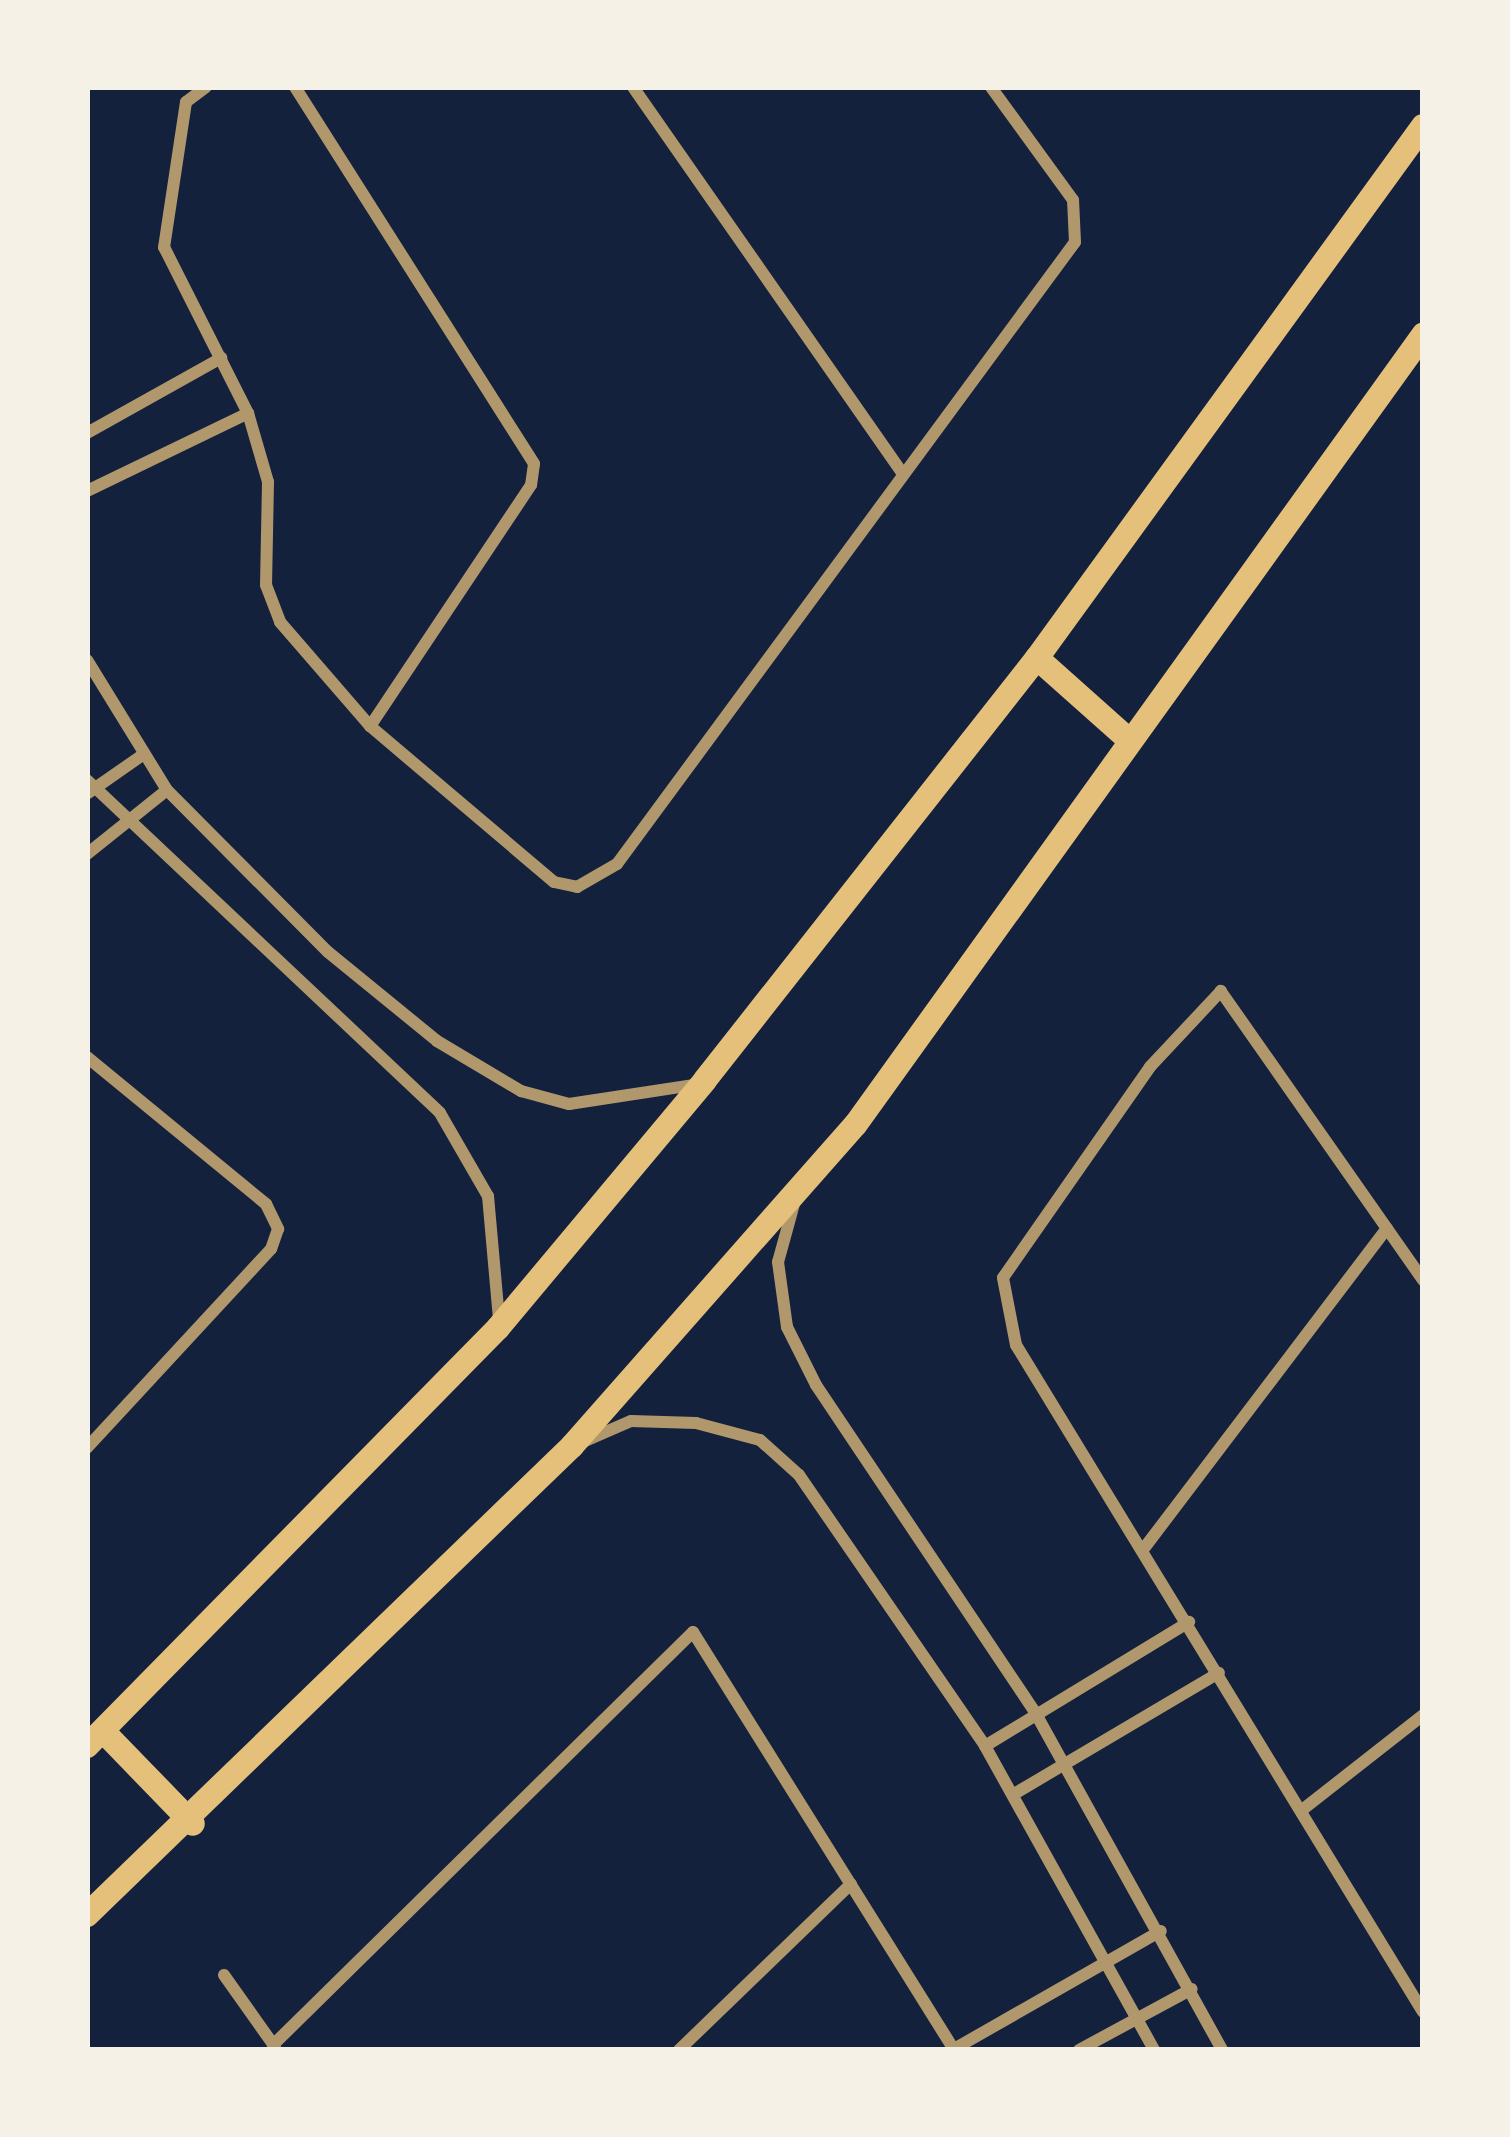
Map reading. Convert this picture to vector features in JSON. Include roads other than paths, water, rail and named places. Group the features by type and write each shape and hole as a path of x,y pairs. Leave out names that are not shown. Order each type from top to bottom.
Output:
{"main road":[{"path":"193,1823 95,1738 498,1328 705,1080 1036,658 1423,126"},
{"path":"87,1915 193,1823 572,1446 797,1191 1423,335"},
{"path":"1036,658 1128,739"}],"street":[{"path":"206,87 186,102 164,247 248,413 268,482 266,585 280,622 370,726 554,882 591,884 617,864 1080,225 991,87"},
{"path":"295,87 534,464 531,485 370,726"},
{"path":"633,87 902,473"},
{"path":"87,433 221,358"},
{"path":"87,490 248,413"},
{"path":"87,660 141,756 167,790 328,952 482,1071 569,1104 612,1106 705,1080"},
{"path":"141,756 89,788 440,1113 488,1196 498,1328"},
{"path":"87,854 167,790"},
{"path":"1423,1280 1221,992 1150,1067 1003,1278 1016,1345 1145,1547 1423,2012"},
{"path":"87,1058 266,1204 278,1229 272,1250 87,1448"},
{"path":"797,1191 778,1262 787,1327 1036,1714 1161,1931 1222,2050"},
{"path":"1145,1547 1387,1228"},
{"path":"572,1446 631,1421 760,1441 799,1475 985,1746 1154,2050"},
{"path":"985,1746 1189,1622"},
{"path":"224,1975 275,2048 693,1632 954,2049 1161,1931"},
{"path":"1014,1794 1219,1673"},
{"path":"1302,1810 1423,1715"},
{"path":"679,2050 851,1884"},
{"path":"1079,2050 1192,1989"}]}
